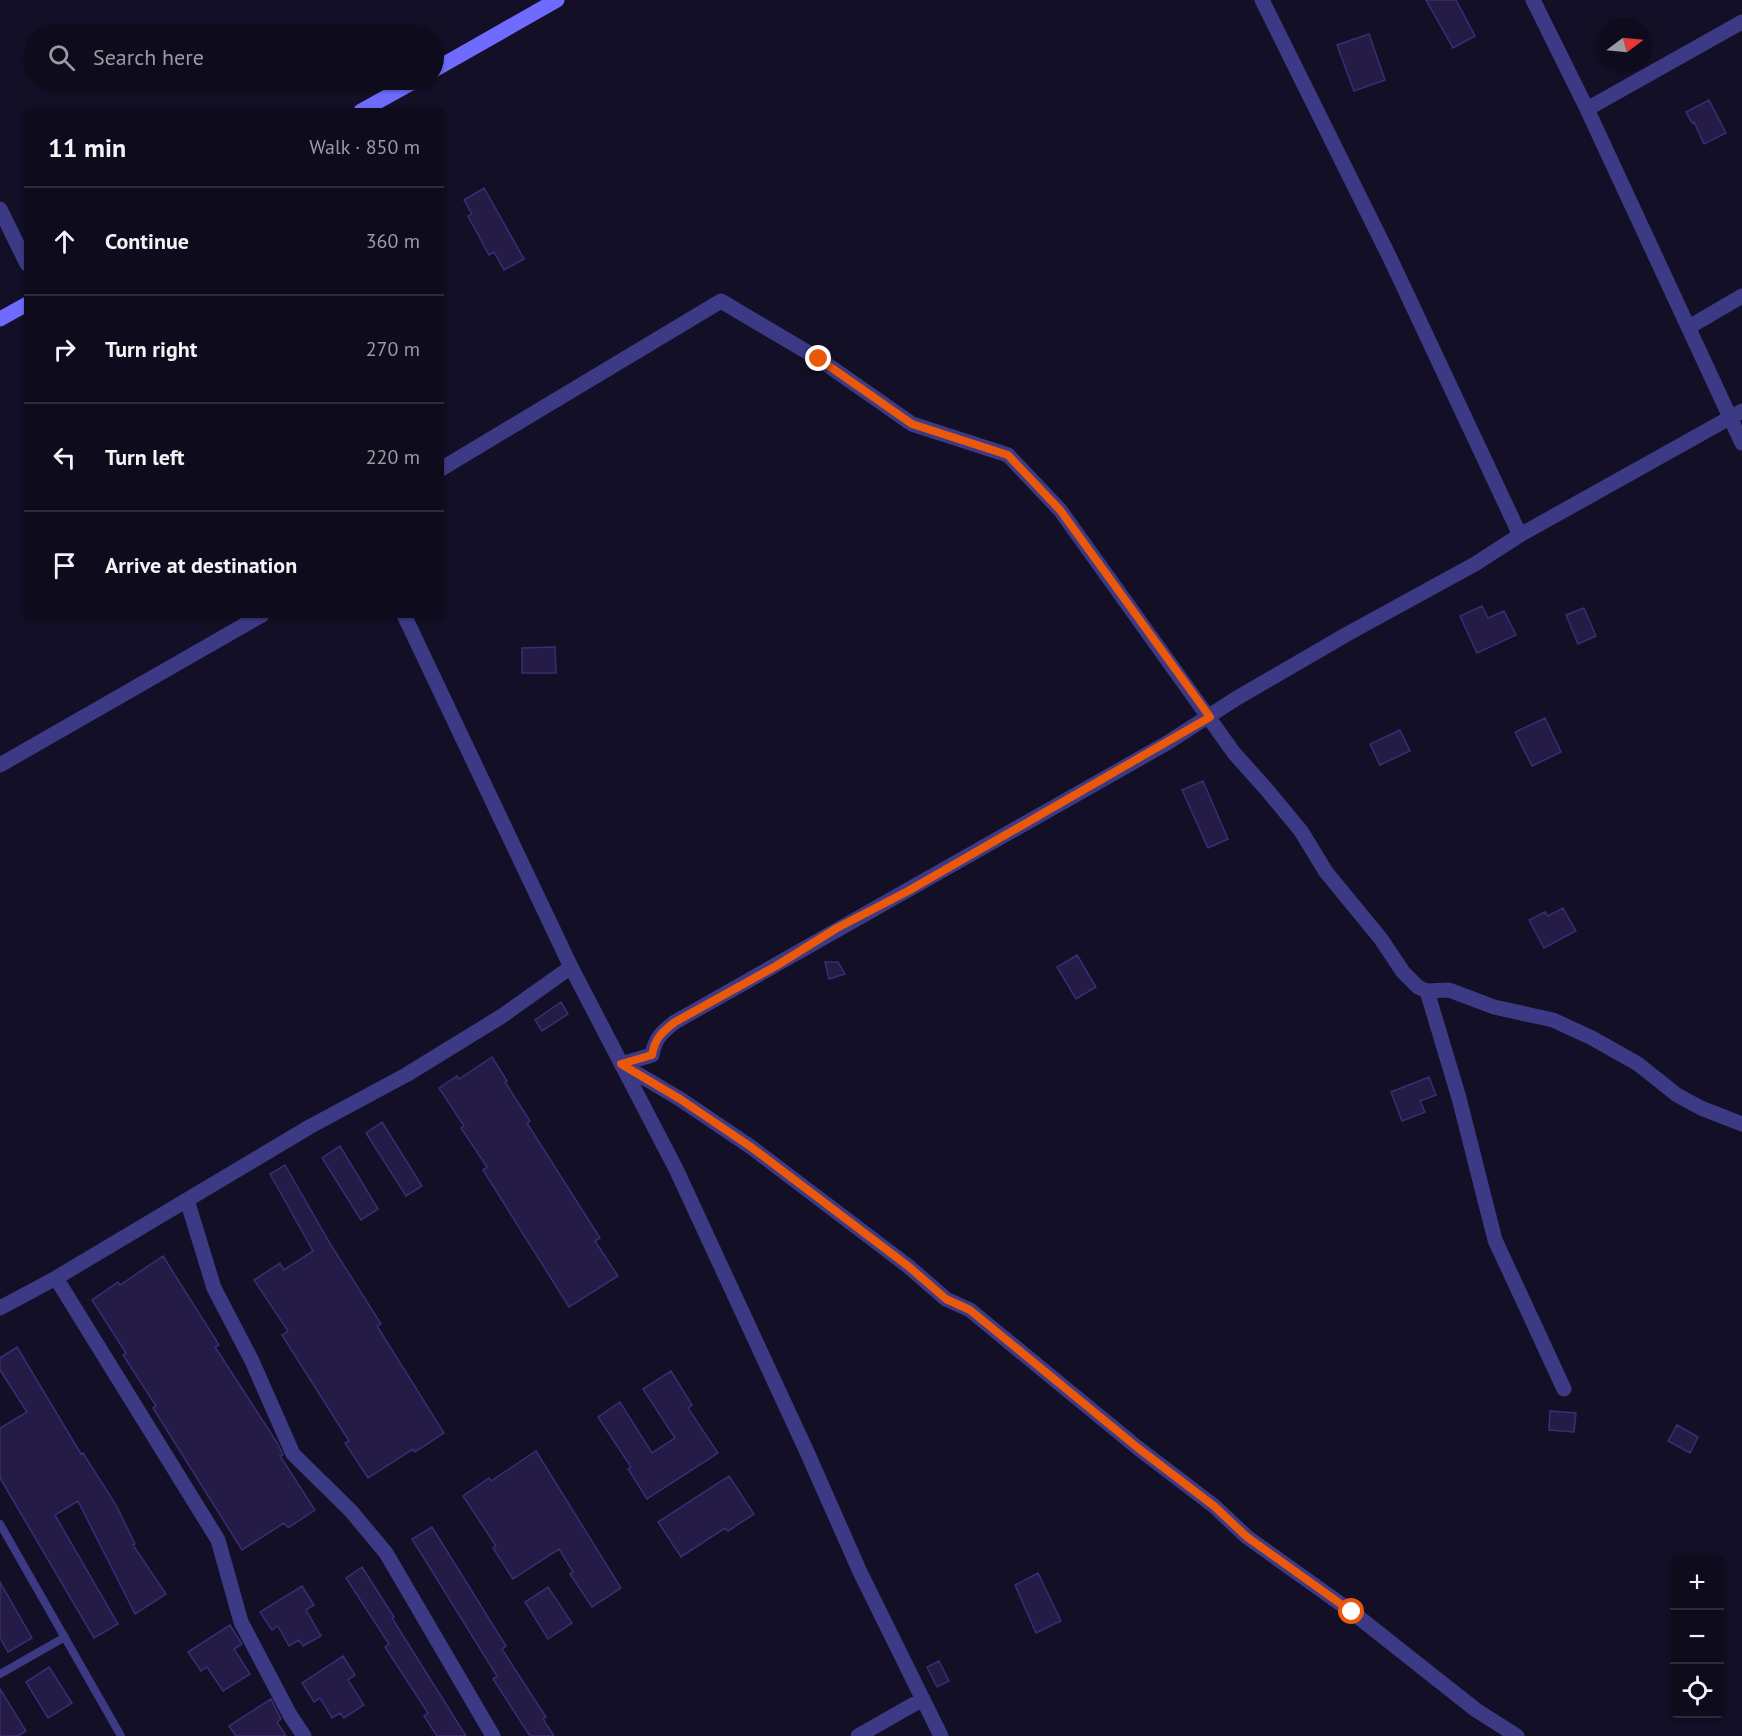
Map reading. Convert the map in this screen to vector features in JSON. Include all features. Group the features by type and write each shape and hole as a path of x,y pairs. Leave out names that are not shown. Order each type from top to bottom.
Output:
{"main road":[{"path":"444,64 552,1"},
{"path":"366,108 399,90"},
{"path":"0,319 24,306"}],"street":[{"path":"1262,0 1390,258 1520,535"},
{"path":"1533,0 1587,109 1689,327 1736,415 1742,443"},
{"path":"1587,109 1742,22"},
{"path":"0,209 6,237 24,260"},
{"path":"1689,327 1742,296"},
{"path":"444,467 721,301 819,359 912,424 1008,455 1060,510 1234,753 1300,831 1326,872 1381,939 1403,972 1418,987 1427,991 1449,990 1494,1007 1553,1020 1592,1038 1638,1064 1677,1095 1701,1108 1742,1124"},
{"path":"621,1064 652,1055 654,1044 660,1033 675,1022 1210,717 1349,633 1475,564 1520,535 1736,415"},
{"path":"0,765 257,618"},
{"path":"405,618 571,967 676,1169 860,1572 941,1736"},
{"path":"0,1308 56,1278 311,1126 405,1075 502,1016 571,967"},
{"path":"1427,991 1465,1119 1495,1240 1564,1389"},
{"path":"621,1064 680,1099 751,1147 908,1266 946,1299 970,1310 1138,1448 1214,1506 1247,1537 1352,1612 1476,1710 1516,1736"},
{"path":"187,1200 214,1288 252,1361 293,1454 351,1511 386,1553 494,1736"},
{"path":"56,1278 218,1540 241,1622 290,1715 304,1736"},
{"path":"858,1736 923,1699"}],"lane":[{"path":"0,1524 121,1736"},
{"path":"0,1674 65,1637"}],"building":[{"path":"1426,0 1456,0 1475,36 1453,48"},
{"path":"1369,34 1385,80 1354,91 1337,45"},
{"path":"1709,100 1726,133 1704,144 1694,122 1692,123 1686,112"},
{"path":"484,188 524,259 504,270 494,252 489,255 468,216 472,214 464,200"},
{"path":"1482,606 1488,618 1504,611 1516,635 1477,653 1460,616"},
{"path":"1584,608 1596,636 1578,644 1566,615"},
{"path":"555,647 556,673 522,673 522,648"},
{"path":"1545,718 1561,752 1532,766 1515,732"},
{"path":"1400,730 1410,751 1380,765 1370,744"},
{"path":"1203,781 1228,839 1208,848 1182,790"},
{"path":"1563,908 1576,931 1544,948 1529,920 1545,912 1548,916"},
{"path":"1077,955 1096,987 1076,999 1057,967"},
{"path":"825,962 838,962 845,974 829,979"},
{"path":"561,1002 568,1014 542,1031 535,1020"},
{"path":"492,1057 530,1121 527,1123 600,1238 595,1241 618,1276 569,1307 483,1170 487,1167 461,1128 464,1126 439,1088 457,1076 459,1079"},
{"path":"1429,1077 1436,1095 1420,1101 1425,1112 1402,1121 1391,1092"},
{"path":"382,1122 422,1186 406,1196 366,1133"},
{"path":"340,1146 378,1209 361,1220 322,1158"},
{"path":"285,1165 331,1245 381,1324 377,1326 444,1433 415,1452 413,1449 368,1478 345,1443 349,1441 282,1335 288,1331 254,1280 280,1263 284,1270 313,1251 270,1174"},
{"path":"163,1256 219,1345 215,1347 278,1444 283,1455 280,1456 315,1510 288,1528 284,1523 242,1550 153,1408 156,1406 123,1355 126,1353 92,1300 118,1282 120,1285"},
{"path":"17,1347 81,1454 83,1453 116,1505 135,1544 133,1545 166,1594 135,1614 78,1501 55,1515 118,1624 94,1638 0,1478 0,1428 27,1412 0,1370 0,1358"},
{"path":"671,1371 692,1405 688,1408 718,1453 647,1499 628,1469 631,1467 598,1417 620,1402 652,1453 675,1438 643,1389"},
{"path":"1550,1411 1576,1413 1574,1432 1549,1430"},
{"path":"1677,1425 1698,1437 1690,1453 1668,1441"},
{"path":"536,1451 621,1588 592,1607 570,1574 573,1572 559,1549 513,1579 493,1548 496,1546 463,1496 489,1478 491,1481"},
{"path":"729,1476 754,1514 728,1531 725,1528 681,1557 658,1522"},
{"path":"432,1527 506,1646 502,1649 546,1717 543,1719 554,1736 530,1736 493,1679 497,1676 412,1539"},
{"path":"362,1567 466,1736 437,1736 424,1716 428,1713 385,1647 389,1644 346,1578"},
{"path":"1038,1573 1061,1621 1036,1633 1015,1585"},
{"path":"0,1582 32,1638 8,1652 0,1638"},
{"path":"302,1586 314,1605 306,1610 321,1636 303,1646 299,1640 289,1646 278,1626 272,1630 260,1612"},
{"path":"548,1587 572,1623 548,1639 525,1602"},
{"path":"230,1625 242,1644 234,1649 250,1674 223,1691 207,1667 201,1671 188,1652"},
{"path":"343,1656 355,1675 348,1680 364,1705 344,1718 340,1713 332,1718 320,1698 314,1702 302,1683"},
{"path":"939,1661 949,1681 937,1687 927,1667"},
{"path":"49,1667 72,1703 48,1718 26,1682"},
{"path":"0,1689 26,1731 18,1736 0,1736"},
{"path":"271,1699 281,1719 277,1722 286,1736 236,1736 229,1726"}],"route":[{"path":"819,359 912,424 1008,455 1060,510 1210,717 675,1022 660,1033 654,1044 652,1055 621,1064 680,1099 751,1147 908,1266 946,1299 970,1310 1138,1448 1214,1506 1247,1537 1352,1612"}]}
